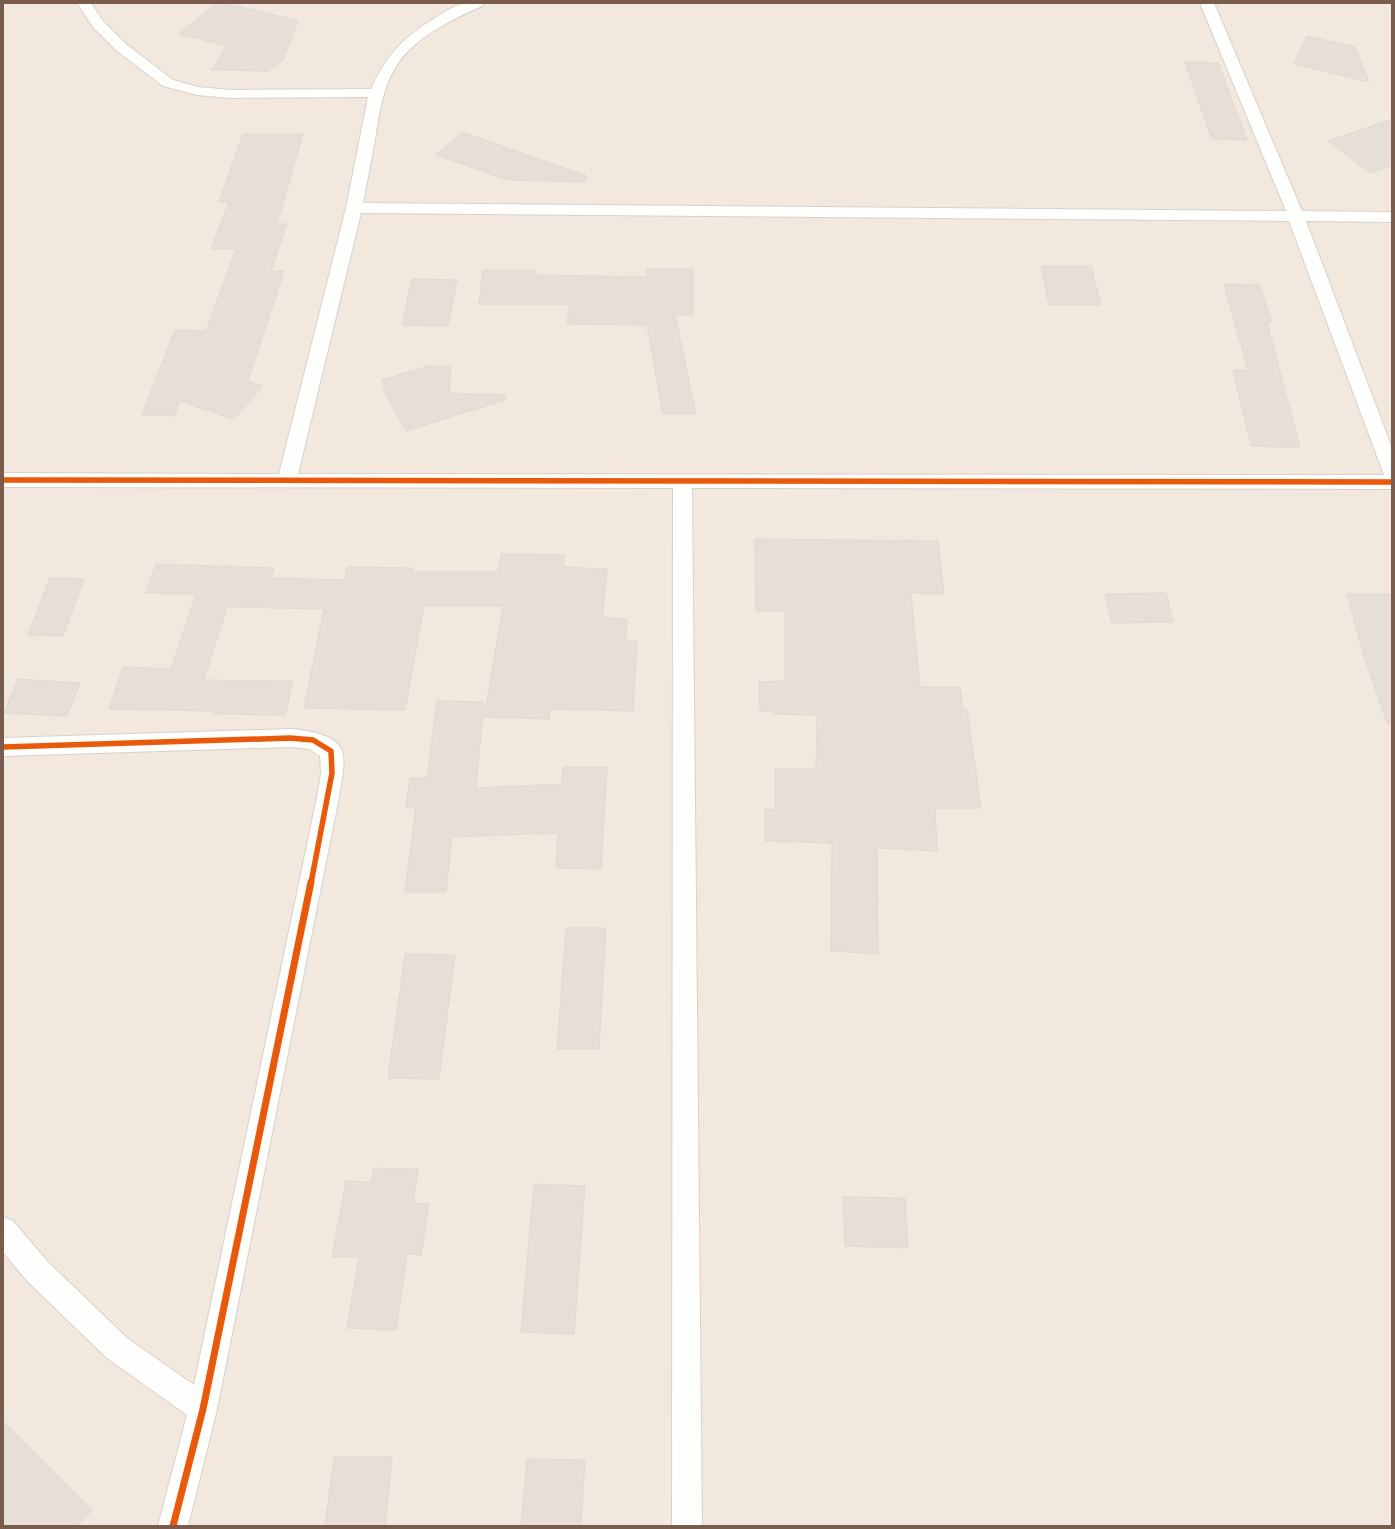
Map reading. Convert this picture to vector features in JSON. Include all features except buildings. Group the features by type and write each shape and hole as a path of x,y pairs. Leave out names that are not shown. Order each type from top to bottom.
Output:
{"street":[{"path":"84,3 98,24 121,47 146,68 168,83 197,90 231,94 376,93"},
{"path":"287,479 354,208 376,93 387,69 401,50 422,32 448,16 477,3"},
{"path":"1207,3 1296,217 1392,473"},
{"path":"354,208 1392,217"},
{"path":"3,480 287,479 1392,482"},
{"path":"682,481 687,1526"},
{"path":"3,747 290,738 313,740 331,751 332,773 328,798 203,1409 173,1526"},
{"path":"3,1231 38,1272 117,1348 203,1409"}],"shaded area":[{"path":"3,3 1392,3 1392,1526 3,1526"}],"cycle path":[{"path":"3,480 1392,482"},
{"path":"3,747 290,738 313,740 331,751 332,773 328,797 203,1409 173,1526"}]}
